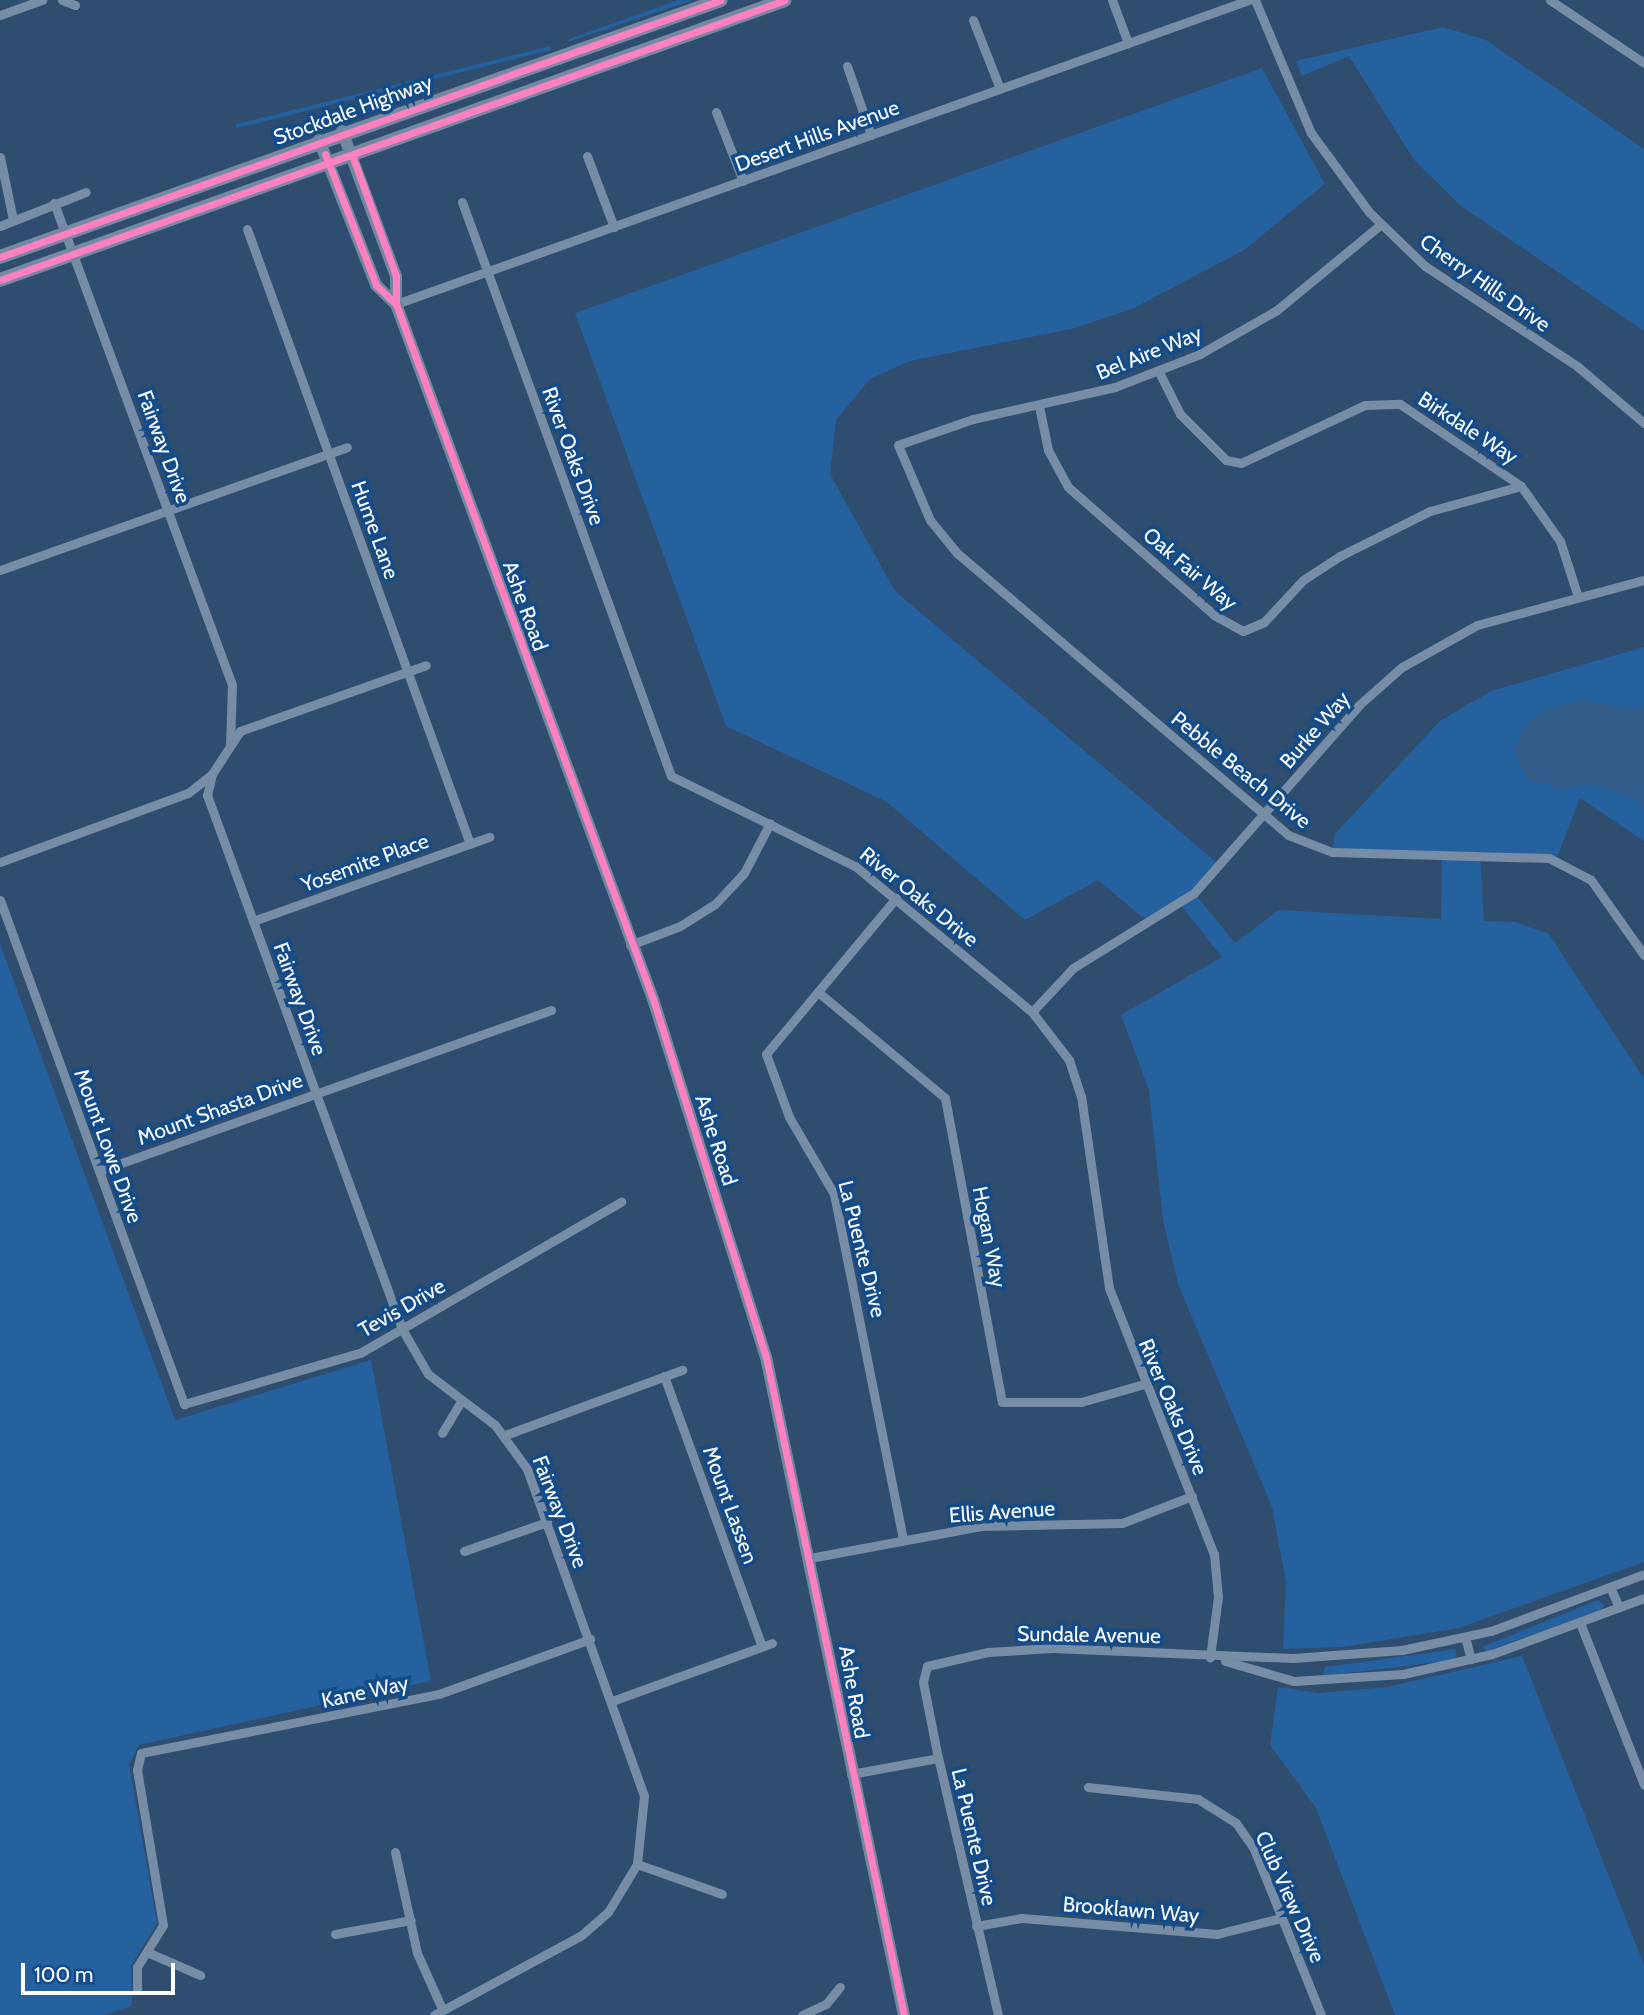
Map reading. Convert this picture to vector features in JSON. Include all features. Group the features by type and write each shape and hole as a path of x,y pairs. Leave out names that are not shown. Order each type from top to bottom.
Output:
{"main road":[{"name":"Stockdale Highway","path":"0,279 71,243 342,131 721,0"},
{"name":"Stockdale Highway","path":"0,257 71,243 329,163 785,0"}],"street":[{"path":"0,15 42,0"},
{"path":"62,0 75,5"},
{"path":"1112,0 1128,43"},
{"name":"Desert Hills Avenue","path":"396,304 1249,0"},
{"name":"Cherry Hills Drive","path":"1255,0 1311,133 1380,225 1434,272 1577,366 1644,423"},
{"path":"1550,0 1644,63"},
{"path":"973,20 1000,89"},
{"path":"847,66 871,135"},
{"path":"716,112 743,181"},
{"name":"Ashe Road","path":"342,131 396,276 396,304 630,946 766,1357 810,1558 849,1775 904,2015"},
{"name":"Ashe Road","path":"319,141 376,285 396,304"},
{"path":"587,156 614,227"},
{"path":"0,157 13,220"},
{"path":"0,226 86,192"},
{"name":"River Oaks Drive","path":"462,202 671,776 833,853 896,898 1032,1012 1058,1040 1076,1079 1099,1249 1144,1384 1192,1496 1217,1576 1210,1657"},
{"name":"Fairway Drive","path":"54,203 232,685 230,744"},
{"name":"Bel Aire Way","path":"898,445 973,419 1039,406 1159,372 1276,310 1380,225"},
{"name":"Hume Lane","path":"247,229 470,844"},
{"name":"Birkdale Way","path":"1159,372 1180,414 1226,460 1257,458 1384,400 1521,486 1560,541 1578,597"},
{"name":"Oak Fair Way","path":"1039,406 1048,450 1068,487 1213,615 1243,631 1264,622 1303,580 1340,556 1430,511 1521,486"},
{"name":"Pebble Beach Drive","path":"898,445 919,500 957,553 1264,816 1301,843 1332,852 1535,855 1565,863 1601,891 1644,955"},
{"path":"0,570 346,447"},
{"name":"Burke Way","path":"1032,1012 1073,968 1194,893 1359,705 1402,667 1477,625 1644,580"},
{"path":"0,862 175,799 212,774 240,732 426,665"},
{"name":"Fairway Drive","path":"212,774 207,795 402,1329 428,1374 505,1435 527,1469 644,1796 637,1864 620,1897 594,1926 438,2012"},
{"path":"630,946 680,926 715,904 744,873 770,823"},
{"name":"Yosemite Place","path":"253,921 489,837"},
{"name":"La Puente Drive","path":"896,898 766,1054 789,1117 834,1194 903,1540"},
{"name":"Mount Lowe Drive","path":"0,900 184,1404"},
{"name":"Hogan Way","path":"818,992 945,1098 1002,1402 1081,1402 1144,1384"},
{"name":"Mount Shasta Drive","path":"99,1171 551,1010"},
{"name":"Tevis Drive","path":"184,1404 360,1353 621,1202"},
{"path":"505,1435 682,1370"},
{"name":"Mount Lassen","path":"612,1701 767,1645 664,1377"},
{"path":"442,1433 461,1401"},
{"name":"Ellis Avenue","path":"810,1558 993,1525 1122,1523 1192,1496"},
{"path":"464,1551 547,1522"},
{"name":"Sundale Avenue","path":"927,1666 988,1652 1054,1648 1210,1657 1353,1656 1465,1637 1644,1574"},
{"path":"1610,1587 1619,1607"},
{"name":"Sundale Avenue","path":"1210,1657 1294,1681 1391,1675 1471,1660 1644,1598"},
{"path":"1580,1623 1644,1785"},
{"path":"1465,1637 1471,1660"},
{"name":"Kane Way","path":"147,1952 163,1925 136,1770 141,1753 439,1694 590,1639"},
{"name":"La Puente Drive","path":"927,1666 923,1682 938,1758 998,2015"},
{"path":"849,1775 938,1758"},
{"name":"Club View Drive","path":"1088,1787 1182,1795 1225,1814 1254,1849 1321,2015"},
{"path":"395,1852 424,1974 438,2012"},
{"path":"637,1864 722,1894"},
{"name":"Brooklawn Way","path":"976,1926 1022,1918 1217,1934 1281,1917"},
{"path":"335,1934 411,1920"},
{"path":"137,1990 137,1967 147,1952 200,1975"},
{"path":"802,2015 826,2004 840,1987"}],"shaded area":[{"path":"678,0 693,0 568,42 569,39"},
{"path":"1443,27 1486,40 1644,149 1644,331 1461,206 1414,160 1349,56 1302,76 1296,61"},
{"path":"550,46 551,50 237,128 236,124"},
{"path":"1262,68 1325,184 1244,250 1134,308 1071,329 910,361 870,379 836,420 830,474 895,591 1221,866 1194,893 1235,943 1279,910 1441,919 1442,855 1332,852 1335,834 1440,721 1491,691 1644,647 1644,841 1580,798 1556,860 1480,854 1484,921 1516,922 1549,934 1644,1079 1644,1562 1459,1628 1343,1647 1283,1649 1286,1582 1272,1507 1178,1284 1163,1220 1149,1090 1121,1015 1222,957 1180,904 1149,923 1098,880 1025,920 887,802 726,726 575,313"},
{"path":"1584,700 1628,710 1644,706 1644,810 1636,798 1595,784 1561,789 1528,779 1515,753 1522,730 1544,710"},
{"path":"0,944 175,1420 371,1360 431,1681 139,1745 129,1765 157,1923 131,1966 132,2006 104,2015 0,2015"},
{"path":"1598,1600 1605,1606 1600,1610 1487,1651 1482,1647"},
{"path":"1456,1649 1455,1660 1323,1676 1325,1667"},
{"path":"1522,1656 1644,1965 1644,2015 1395,2015 1316,1808 1270,1745 1278,1687 1319,1693 1387,1687"}],"cycle path":[{"path":"0,257 721,0"},
{"path":"0,280 785,0"},
{"path":"325,154 376,285 396,304"},
{"path":"352,155 396,276 396,304 653,999 766,1357 904,2015"}]}
